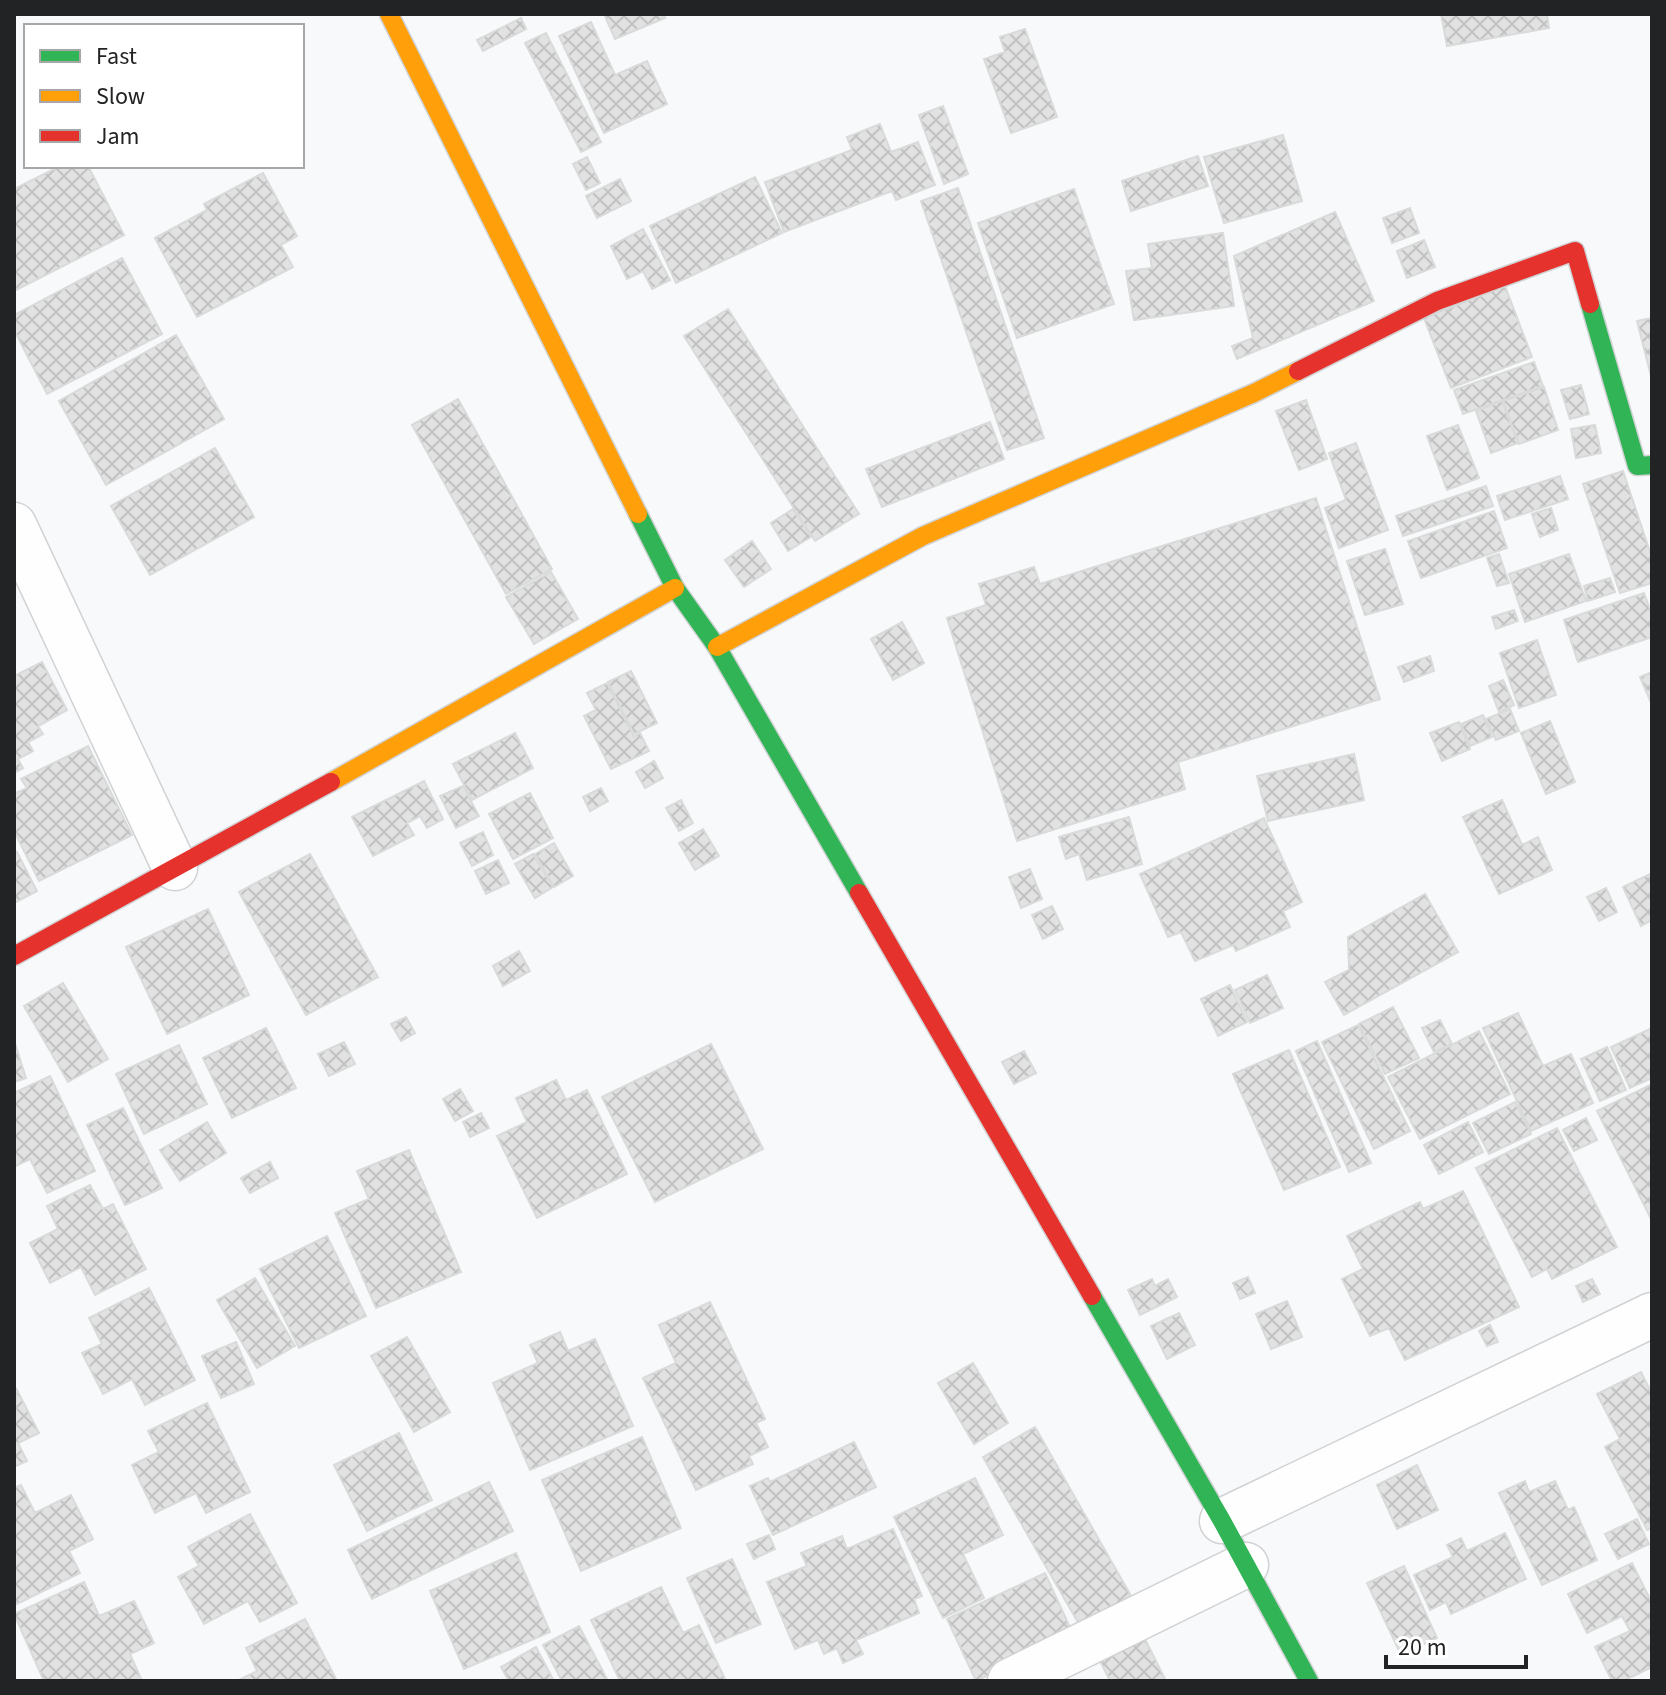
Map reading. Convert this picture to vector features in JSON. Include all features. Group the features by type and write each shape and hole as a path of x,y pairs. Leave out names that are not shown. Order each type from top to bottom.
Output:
{"street":[{"path":"389,14 675,588 717,647 1222,1521 1309,1681"},
{"path":"717,647 923,536 1254,393 1437,301 1575,251 1637,466 1652,465"},
{"path":"14,525 175,868"},
{"path":"14,956 675,588"},
{"path":"1222,1521 1652,1315"},
{"path":"1010,1681 1246,1565"}],"building":[{"path":"604,14 663,14 665,18 615,39"},
{"path":"1441,14 1547,14 1549,28 1447,46"},
{"path":"521,18 526,29 483,51 477,40"},
{"path":"591,22 615,75 647,61 667,104 604,133 559,36"},
{"path":"1025,29 1057,117 1011,133 984,59 1005,52 1000,37"},
{"path":"546,33 601,142 581,152 525,43"},
{"path":"943,106 968,174 944,184 919,115"},
{"path":"880,124 891,152 918,142 935,185 896,200 892,191 784,232 765,182 852,150 847,137"},
{"path":"1283,135 1302,201 1224,223 1204,157"},
{"path":"1198,156 1208,186 1131,211 1122,181"},
{"path":"587,157 600,183 586,190 573,164"},
{"path":"56,168 89,168 124,235 14,291 14,189"},
{"path":"263,173 297,236 281,245 293,267 197,317 155,238 207,210 204,204"},
{"path":"755,177 782,233 676,283 650,226"},
{"path":"620,179 631,201 597,218 586,196"},
{"path":"958,188 1044,438 1007,450 921,201"},
{"path":"1074,189 1114,304 1017,338 978,223"},
{"path":"1410,208 1419,233 1392,243 1383,218"},
{"path":"1335,212 1374,301 1237,359 1232,346 1253,338 1234,256"},
{"path":"643,229 670,280 652,289 643,271 627,279 611,246"},
{"path":"1223,233 1234,306 1134,320 1126,271 1152,268 1148,244"},
{"path":"1424,240 1435,267 1407,278 1397,251"},
{"path":"122,258 162,334 47,394 14,330 14,315"},
{"path":"1505,286 1532,357 1451,388 1424,318"},
{"path":"728,309 859,514 815,541 684,336"},
{"path":"1652,318 1652,380 1637,321"},
{"path":"176,335 224,419 106,485 59,401"},
{"path":"1534,362 1543,386 1463,414 1454,390"},
{"path":"1581,385 1589,414 1570,419 1561,390"},
{"path":"1544,387 1558,430 1519,444 1503,401"},
{"path":"458,399 552,569 506,594 412,425"},
{"path":"1306,400 1327,459 1299,470 1276,411"},
{"path":"1502,401 1518,443 1491,453 1476,411"},
{"path":"990,422 1004,459 882,507 866,469"},
{"path":"1458,425 1479,478 1447,490 1427,436"},
{"path":"1595,425 1601,453 1576,458 1571,429"},
{"path":"1356,443 1388,530 1339,548 1325,508 1346,500 1329,453"},
{"path":"215,448 254,517 150,575 111,506"},
{"path":"1623,471 1652,558 1652,583 1620,593 1583,484"},
{"path":"1560,476 1568,499 1505,520 1497,496"},
{"path":"1486,486 1493,506 1403,536 1396,516"},
{"path":"1316,498 1380,699 1178,762 1185,789 1017,841 947,618 986,605 979,584 1034,567 1040,584"},
{"path":"1551,508 1558,530 1540,537 1532,514"},
{"path":"793,509 811,537 788,551 771,523"},
{"path":"1494,511 1507,548 1421,578 1408,541"},
{"path":"752,541 771,569 744,587 725,560"},
{"path":"1385,549 1403,604 1365,615 1347,561"},
{"path":"1499,554 1509,583 1497,586 1487,558"},
{"path":"1569,554 1586,601 1525,622 1509,574"},
{"path":"551,572 578,619 534,644 506,597"},
{"path":"1610,578 1615,592 1588,601 1584,586"},
{"path":"1644,593 1652,615 1652,637 1578,662 1564,620"},
{"path":"1514,610 1518,621 1496,629 1492,617"},
{"path":"902,622 924,663 893,680 871,639"},
{"path":"1537,640 1556,695 1519,708 1500,653"},
{"path":"1430,656 1434,671 1404,682 1398,667"},
{"path":"42,662 67,710 38,726 43,734 28,742 33,751 18,759 23,768 14,773 14,676"},
{"path":"631,671 657,723 634,734 608,682"},
{"path":"1652,672 1652,705 1640,677"},
{"path":"1503,680 1514,705 1499,712 1489,686"},
{"path":"607,683 634,737 640,733 649,751 611,769 584,716 596,710 587,693"},
{"path":"1510,709 1519,731 1496,740 1486,719"},
{"path":"1483,715 1492,737 1470,746 1461,724"},
{"path":"1550,721 1575,782 1546,794 1521,733"},
{"path":"1459,722 1470,749 1442,761 1430,733"},
{"path":"515,733 533,768 472,800 453,764"},
{"path":"88,746 132,835 39,881 14,831 14,794 27,788 21,779"},
{"path":"1354,754 1364,800 1268,821 1257,776"},
{"path":"654,761 663,778 645,788 636,772"},
{"path":"424,781 443,819 427,828 420,816 407,823 414,835 373,856 352,817"},
{"path":"463,786 479,816 456,828 440,796"},
{"path":"601,788 608,801 590,811 583,797"},
{"path":"530,793 553,838 513,859 489,814"},
{"path":"681,800 693,823 679,831 666,808"},
{"path":"1502,800 1522,845 1538,837 1552,870 1499,894 1463,817"},
{"path":"1129,817 1142,864 1087,880 1079,854 1066,859 1059,837"},
{"path":"1264,818 1302,902 1283,911 1290,927 1236,951 1233,945 1195,961 1181,932 1168,937 1140,874"},
{"path":"703,829 719,856 695,870 679,843"},
{"path":"483,832 493,855 472,866 460,843"},
{"path":"554,843 573,876 554,887 535,854"},
{"path":"17,852 37,891 14,903 14,854"},
{"path":"310,854 378,977 306,1015 239,892"},
{"path":"533,854 553,887 535,898 515,864"},
{"path":"498,860 509,883 486,894 475,871"},
{"path":"1030,869 1042,899 1021,908 1009,877"},
{"path":"1652,873 1652,920 1641,926 1623,887"},
{"path":"1606,888 1617,912 1599,921 1587,897"},
{"path":"1425,894 1458,952 1344,1015 1325,982 1349,970 1348,937"},
{"path":"1052,906 1063,929 1043,939 1032,915"},
{"path":"208,909 249,995 167,1034 126,947"},
{"path":"519,951 530,971 503,986 493,966"},
{"path":"1267,975 1283,1008 1250,1023 1235,990"},
{"path":"63,983 108,1059 68,1082 24,1006"},
{"path":"1230,985 1247,1022 1218,1036 1201,999"},
{"path":"1393,1007 1419,1058 1385,1074 1359,1024"},
{"path":"1518,1013 1543,1066 1571,1054 1593,1103 1531,1131 1483,1028"},
{"path":"406,1017 415,1033 401,1041 391,1024"},
{"path":"1440,1020 1452,1044 1434,1052 1422,1028"},
{"path":"1358,1025 1410,1131 1374,1149 1322,1042"},
{"path":"266,1028 296,1088 232,1118 203,1058"},
{"path":"1652,1028 1652,1078 1630,1088 1611,1047"},
{"path":"1479,1031 1510,1094 1420,1139 1388,1077"},
{"path":"14,1040 26,1078 14,1082"},
{"path":"1317,1041 1371,1163 1349,1172 1296,1051"},
{"path":"344,1042 355,1064 329,1076 318,1054"},
{"path":"711,1044 763,1149 655,1202 602,1097"},
{"path":"179,1045 207,1104 144,1134 116,1074"},
{"path":"1607,1047 1626,1090 1600,1101 1581,1059"},
{"path":"1289,1050 1340,1167 1284,1190 1233,1074"},
{"path":"1024,1051 1036,1073 1014,1084 1002,1062"},
{"path":"50,1076 95,1171 47,1193 30,1159 14,1167 14,1093"},
{"path":"556,1080 566,1100 587,1090 627,1174 537,1218 497,1136 527,1122 516,1098"},
{"path":"1652,1084 1652,1221 1597,1111"},
{"path":"460,1089 473,1111 455,1121 443,1099"},
{"path":"1515,1102 1531,1134 1489,1154 1473,1123"},
{"path":"123,1108 162,1188 125,1205 87,1125"},
{"path":"481,1113 489,1128 470,1137 463,1122"},
{"path":"1586,1118 1597,1140 1574,1151 1563,1130"},
{"path":"207,1122 226,1153 180,1181 160,1150"},
{"path":"1468,1122 1483,1152 1439,1174 1424,1145"},
{"path":"1557,1128 1617,1247 1552,1279 1547,1269 1532,1277 1476,1168"},
{"path":"409,1150 461,1272 376,1308 335,1213 369,1199 357,1171"},
{"path":"270,1162 278,1178 250,1193 241,1178"},
{"path":"90,1185 103,1209 113,1204 146,1269 95,1295 81,1267 50,1283 30,1243 58,1229 47,1206"},
{"path":"1463,1191 1519,1307 1405,1360 1389,1328 1370,1336 1342,1279 1363,1269 1347,1236 1420,1202 1423,1209"},
{"path":"327,1236 366,1316 299,1348 260,1269"},
{"path":"1248,1277 1255,1293 1240,1299 1233,1283"},
{"path":"255,1278 295,1346 257,1368 217,1300"},
{"path":"1152,1279 1155,1286 1168,1279 1177,1297 1140,1315 1128,1290"},
{"path":"1592,1279 1600,1294 1583,1302 1576,1286"},
{"path":"149,1288 195,1380 145,1405 132,1379 103,1394 82,1353 102,1344 89,1318"},
{"path":"1287,1301 1302,1337 1271,1349 1256,1314"},
{"path":"710,1302 765,1419 756,1423 768,1447 749,1456 753,1464 696,1490 643,1378 676,1363 659,1325"},
{"path":"1179,1313 1195,1345 1167,1359 1151,1326"},
{"path":"1490,1325 1498,1342 1487,1346 1479,1331"},
{"path":"560,1332 568,1351 595,1339 633,1426 530,1470 493,1383 538,1363 530,1345"},
{"path":"407,1337 450,1412 414,1432 371,1356"},
{"path":"236,1342 254,1384 221,1398 202,1356"},
{"path":"973,1363 1008,1423 974,1444 938,1383"},
{"path":"1641,1372 1652,1394 1652,1528 1647,1530 1605,1447 1620,1439 1597,1394"},
{"path":"16,1388 39,1433 18,1443 27,1461 14,1467"},
{"path":"207,1403 250,1492 206,1513 196,1493 155,1513 132,1465 159,1452 148,1431"},
{"path":"1035,1427 1135,1603 1084,1633 983,1457"},
{"path":"399,1433 432,1500 367,1531 334,1465"},
{"path":"642,1437 681,1528 581,1571 542,1480"},
{"path":"854,1442 876,1487 773,1535 750,1486 768,1478 770,1482"},
{"path":"1417,1465 1438,1510 1397,1529 1377,1485"},
{"path":"975,1478 1003,1535 963,1554 984,1598 943,1618 894,1517"},
{"path":"1525,1481 1529,1492 1555,1481 1568,1510 1574,1507 1597,1560 1542,1585 1499,1493"},
{"path":"489,1482 513,1531 372,1599 348,1550"},
{"path":"21,1485 35,1513 71,1495 93,1539 69,1551 80,1573 17,1604 14,1599 14,1488"},
{"path":"250,1514 297,1603 260,1622 248,1601 204,1624 178,1577 199,1566 188,1547"},
{"path":"1637,1519 1649,1544 1618,1559 1605,1534"},
{"path":"893,1529 922,1596 914,1599 919,1613 856,1640 863,1654 843,1663 837,1648 824,1654 818,1640 795,1649 767,1582 807,1566 801,1553 842,1536 847,1549"},
{"path":"1505,1533 1526,1579 1451,1614 1446,1602 1430,1610 1414,1575 1453,1557 1447,1545 1461,1538 1467,1551"},
{"path":"769,1535 775,1549 754,1559 747,1544"},
{"path":"516,1553 550,1632 464,1669 430,1591"},
{"path":"732,1559 761,1624 716,1643 687,1578"},
{"path":"1632,1563 1652,1603 1652,1667 1623,1681 1612,1681 1595,1647 1630,1631 1622,1616 1587,1633 1568,1594"},
{"path":"1404,1566 1437,1638 1401,1655 1367,1583"},
{"path":"1045,1573 1074,1636 976,1681 947,1619"},
{"path":"84,1582 99,1616 134,1601 154,1643 130,1654 142,1681 44,1681 14,1614"},
{"path":"661,1587 683,1633 699,1625 726,1681 620,1681 591,1620"},
{"path":"305,1619 337,1681 237,1681 257,1671 246,1648"},
{"path":"579,1626 608,1681 562,1681 543,1645"},
{"path":"1145,1639 1166,1681 1110,1681 1100,1661"},
{"path":"536,1647 554,1681 509,1681 501,1667"}],"traffic: fast":[{"path":"1590,304 1637,466 1652,465"},
{"path":"638,514 675,588 717,647 859,893"},
{"path":"1092,1296 1222,1521 1309,1681"}],"traffic: slow":[{"path":"389,14 638,514"},
{"path":"717,647 923,536 1254,393 1298,371"},
{"path":"331,782 675,588"}],"traffic: jam":[{"path":"1298,371 1437,301 1575,251 1590,304"},
{"path":"14,956 331,782"},
{"path":"859,893 1092,1296"}]}
